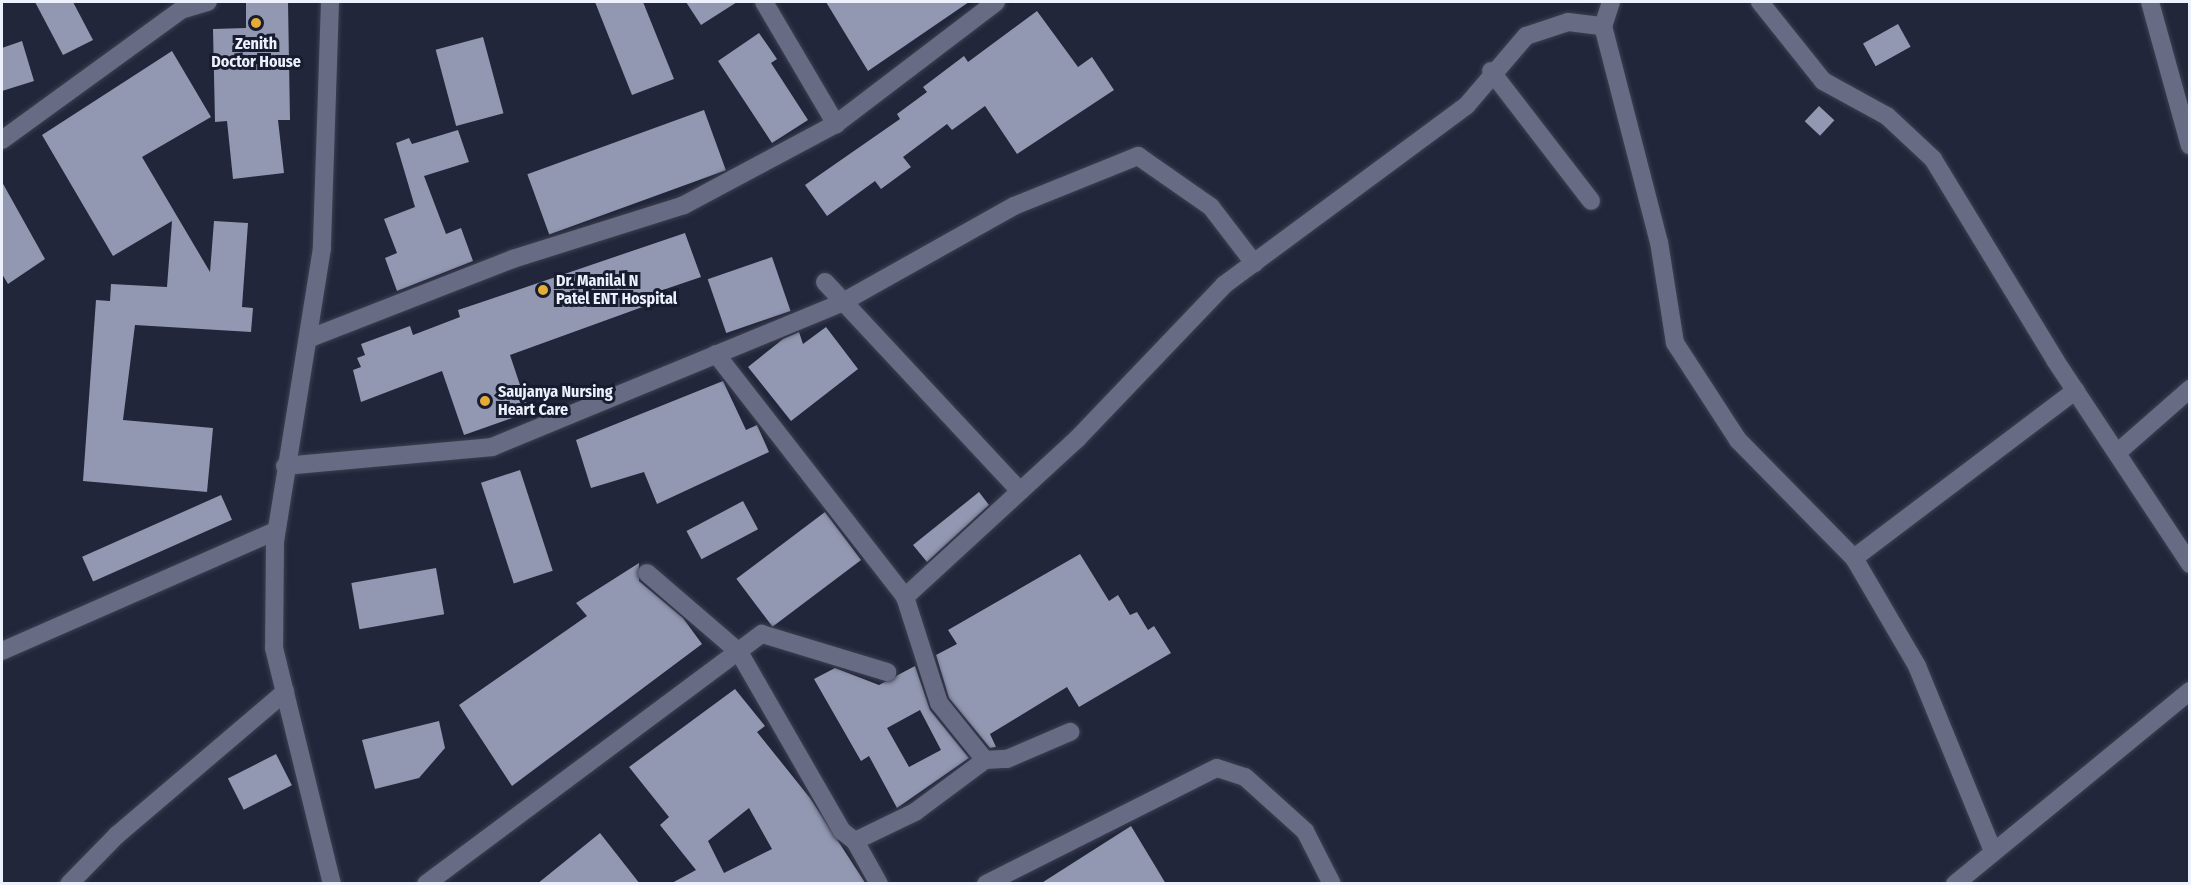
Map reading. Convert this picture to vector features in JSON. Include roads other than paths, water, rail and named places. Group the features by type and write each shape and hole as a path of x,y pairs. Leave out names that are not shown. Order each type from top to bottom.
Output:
{"street":[{"path":"2,140 181,10 208,2"},
{"path":"330,2 322,248 310,338 285,466 276,531 274,648 332,884"},
{"path":"764,2 836,124"},
{"path":"310,338 513,259 684,205 836,124 996,2"},
{"path":"1611,2 1603,26 1659,242 1675,343 1738,440 1854,558 1917,666 1992,849"},
{"path":"1760,2 1823,81 1887,116 1933,159 2076,390 2190,564"},
{"path":"2150,2 2190,146"},
{"path":"905,597 1020,491 1224,285 1467,105 1491,71 1526,36 1568,22 1603,26"},
{"path":"1491,71 1591,201"},
{"path":"285,466 492,447 843,302 1014,206 1138,156 1211,207 1254,263"},
{"path":"825,282 1020,491"},
{"path":"716,354 905,597 939,703 985,760"},
{"path":"2118,452 2190,389"},
{"path":"1854,558 2076,390"},
{"path":"2,651 276,531"},
{"path":"647,573 739,652 842,831 855,841 879,884"},
{"path":"426,884 762,634 887,672"},
{"path":"1955,884 1992,849 2081,784 2190,691"},
{"path":"69,884 117,835 285,692"},
{"path":"855,841 915,812 985,760 1007,759 1070,732"},
{"path":"986,884 1217,768 1245,777 1305,831 1332,884"}],"place":[{"name":"Zenith Doctor House","path":"256,23"},
{"name":"Dr. Manilal N Patel ENT Hospital","path":"543,290"},
{"name":"Saujanya Nursing Heart Care","path":"485,401"}]}
